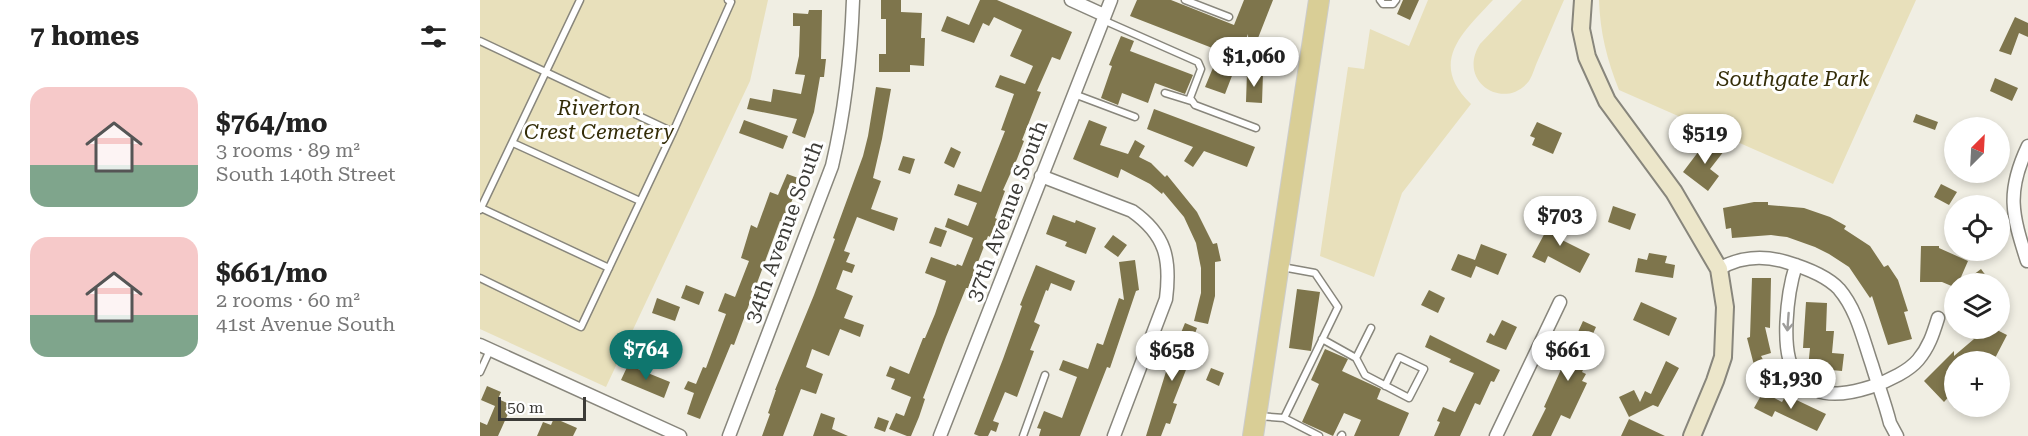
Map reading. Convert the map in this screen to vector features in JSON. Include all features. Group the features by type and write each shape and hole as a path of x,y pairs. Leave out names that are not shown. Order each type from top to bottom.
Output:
{"main road":[{"path":"1252,436 1320,0"}],"street":[{"name":"34th Avenue South","path":"729,436 832,166 841,128 851,57 853,0"},
{"path":"1071,0 1104,17"},
{"name":"37th Avenue South","path":"940,436 1111,0"},
{"path":"1583,0 1581,29 1587,57 1607,101 1674,192 1719,269 1725,307 1723,357 1692,436"},
{"path":"2027,261 2012,202 2015,181 2028,146"},
{"path":"1041,176 1132,211 1144,220 1157,236 1166,256 1169,275 1166,299 1114,436"},
{"path":"1719,269 1731,262 1755,257 1778,259 1818,275 1838,288 1859,324 1896,436"},
{"path":"1796,265 1791,281 1787,334 1788,357 1796,375 1817,391 1848,392 1878,384 1905,371 1917,361 1929,344 1938,318"},
{"path":"1496,436 1560,302"},
{"path":"485,347 680,436"}],"lane":[{"path":"580,0 480,209 609,268"},
{"path":"480,278 581,327 731,2 728,0"},
{"path":"1185,0 1229,17"},
{"path":"1380,0 1383,3 1393,4 1396,0"},
{"path":"1104,17 1201,65 1191,101"},
{"path":"480,41 548,71 672,132"},
{"path":"1165,93 1191,101 1195,105 1256,128"},
{"path":"1073,94 1135,117"},
{"path":"513,143 640,201"},
{"path":"1279,266 1315,273 1338,308 1284,418"},
{"path":"1356,358 1371,328"},
{"path":"1322,339 1356,358 1365,375 1385,386 1410,398 1424,369 1399,357 1385,386"},
{"path":"480,372 485,347"},
{"path":"1023,436 1045,375"},
{"path":"1256,416 1284,418 1319,436"}],"green space":[{"name":"Riverton Crest Cemetery","path":"480,0 768,0 750,81 606,387 480,329"},
{"path":"1428,0 1493,0 1461,37 1454,49 1451,62 1452,75 1458,89 1471,104 1402,193 1374,277 1320,256 1348,67 1364,69 1370,29 1409,46"},
{"path":"1522,0 1564,0 1529,81 1519,90 1508,94 1497,93 1479,81 1474,70 1474,58 1480,44"},
{"name":"Southgate Park","path":"1599,0 1916,0 1833,184 1619,90 1605,46"}],"building":[{"path":"881,0 901,0 901,12 922,13 921,38 925,38 924,66 910,65 910,72 879,72 879,54 886,54 886,19 881,19"},
{"path":"980,0 997,0 1072,32 1060,60 1052,57 1037,91 1041,92 1022,140 1024,141 1003,190 1005,191 995,218 999,220 993,238 988,236 946,337 923,398 925,399 919,417 911,436 907,436 889,429 896,413 904,416 911,397 891,389 895,379 886,376 890,366 909,374 935,314 946,281 925,273 931,257 962,266 973,238 945,227 948,218 968,226 977,203 954,195 958,184 981,192 1005,131 1001,130 1014,94 995,87 1000,75 1025,84 1033,66 1010,56 1022,30 994,17 989,26 983,23 974,43 941,31 947,16 969,25"},
{"path":"1137,0 1171,0 1234,25 1244,0 1273,0 1249,61 1248,34 1225,94 1205,87 1220,51 1130,16"},
{"path":"1403,0 1419,0 1410,20 1397,14"},
{"path":"809,10 822,10 821,59 826,59 824,77 820,77 814,112 805,138 792,133 797,119 747,109 750,98 771,102 773,89 801,94 805,75 795,74 799,56 800,26 793,26 793,13 808,14"},
{"path":"2015,17 2028,23 2028,37 2019,33 2011,55 1999,51"},
{"path":"1121,36 1134,41 1130,51 1193,75 1185,94 1155,83 1148,103 1122,93 1118,105 1101,98 1112,66 1109,65"},
{"path":"1247,72 1263,73 1262,103 1246,102"},
{"path":"1995,78 2018,88 2012,101 1990,91"},
{"path":"876,87 891,89 873,178 881,181 871,209 898,218 894,231 857,217 844,251 850,253 846,262 855,265 852,273 843,270 836,289 853,296 844,318 864,325 860,337 840,329 829,356 812,349 806,367 823,374 816,394 801,389 783,436 762,436 775,390 814,295 863,156"},
{"path":"1154,109 1255,147 1247,167 1204,151 1193,167 1184,161 1193,147 1147,129"},
{"path":"1916,114 1938,122 1935,130 1913,122"},
{"path":"744,120 788,136 783,149 739,133"},
{"path":"1089,120 1107,127 1100,145 1128,154 1135,140 1145,146 1139,157 1151,163 1165,177 1167,175 1197,212 1213,244 1217,243 1221,261 1215,262 1215,296 1208,324 1194,321 1201,293 1201,268 1196,243 1184,217 1163,192 1162,194 1150,184 1121,169 1118,178 1073,159"},
{"path":"1537,122 1562,133 1553,154 1532,145 1535,138 1530,136"},
{"path":"1708,139 1724,151 1710,169 1719,176 1708,191 1683,172"},
{"path":"951,147 961,152 954,168 944,163"},
{"path":"903,156 915,159 910,174 898,170"},
{"path":"787,174 801,179 783,222 780,221 734,345 731,344 700,419 687,414 694,393 684,389 688,381 696,384 703,367 706,368 726,314 718,311 725,293 735,297 749,261 741,258 751,225 757,228 770,192 778,195"},
{"path":"1941,184 1957,192 1955,195 1944,195 1944,202 1934,197"},
{"path":"1754,202 1804,208 1830,217 1846,226 1844,229 1870,246 1884,267 1888,265 1898,280 1908,311 1904,312 1912,339 1888,345 1872,296 1870,298 1849,267 1829,254 1787,237 1771,235 1732,238 1731,228 1726,229 1723,208"},
{"path":"1613,206 1636,214 1630,230 1608,222"},
{"path":"1555,214 1567,220 1558,238 1590,254 1580,273 1548,256 1545,263 1532,257"},
{"path":"1053,215 1075,223 1076,220 1096,228 1086,254 1065,246 1067,242 1046,234"},
{"path":"935,227 947,231 941,247 929,243"},
{"path":"1113,235 1127,245 1118,257 1104,247"},
{"path":"1481,244 1507,254 1498,275 1476,266 1471,278 1451,270 1458,254 1475,260"},
{"path":"1921,246 1939,246 1944,250 1944,261 1968,261 1963,273 1944,273 1944,283 1920,282"},
{"path":"1649,253 1667,256 1665,263 1675,265 1673,278 1635,272 1638,258 1647,260"},
{"path":"1135,260 1139,290 1136,291 1110,368 1107,367 1080,436 1039,436 1041,429 1037,428 1044,411 1062,418 1077,377 1059,370 1063,360 1088,369 1097,343 1103,345 1119,298 1124,300 1119,262"},
{"path":"1036,265 1075,281 1071,291 1051,283 1048,291 1046,290 1034,322 1040,325 1030,350 1034,351 1017,397 1005,392 993,421 999,423 996,432 991,430 988,436 979,436 974,434"},
{"path":"1752,278 1771,278 1770,328 1765,327 1771,353 1761,356 1774,380 1757,390 1748,373 1755,369 1747,338 1750,337"},
{"path":"686,285 704,292 699,305 681,298"},
{"path":"1297,289 1320,292 1311,351 1289,348"},
{"path":"1429,290 1445,298 1438,313 1421,305"},
{"path":"657,298 680,307 675,321 652,313"},
{"path":"1641,302 1677,318 1669,336 1633,320"},
{"path":"1806,302 1827,303 1826,331 1834,331 1832,353 1844,354 1842,371 1808,368 1810,348 1803,348"},
{"path":"1502,320 1517,327 1506,350 1486,342 1490,333 1494,336"},
{"path":"1583,321 1596,327 1592,336 1598,339 1582,372 1586,374 1582,381 1587,383 1570,419 1561,415 1551,436 1532,436 1546,408 1544,407"},
{"path":"1185,323 1197,328 1189,350 1193,352 1173,403 1177,404 1170,424 1166,423 1161,436 1146,436 1169,362"},
{"path":"1430,335 1500,370 1494,382 1491,381 1480,405 1475,403 1460,436 1434,436 1443,407 1455,412 1474,373 1449,362 1451,359 1425,347"},
{"path":"1974,339 2005,339 1999,351 1960,351"},
{"path":"1325,349 1348,359 1342,371 1381,389 1377,399 1409,413 1399,436 1354,436 1361,420 1344,413 1333,436 1302,422 1319,384 1311,380"},
{"path":"1666,361 1679,368 1658,407 1653,405 1629,417 1619,397 1634,390 1640,402 1645,391 1651,394"},
{"path":"1944,361 1944,402 1924,381"},
{"path":"628,365 670,382 664,398 621,380"},
{"path":"1211,368 1224,373 1219,386 1206,380"},
{"path":"487,386 501,392 498,399 512,405 498,436 480,436 480,422 487,425 495,406 481,400"},
{"path":"1763,392 1782,402 1786,395 1826,414 1817,431 1775,411 1772,417 1754,408"},
{"path":"821,413 835,418 832,429 848,436 813,436"},
{"path":"878,417 889,421 885,432 874,428"},
{"path":"554,418 577,428 573,436 537,436 543,422 551,425"},
{"path":"1629,419 1665,436 1621,436"}]}
